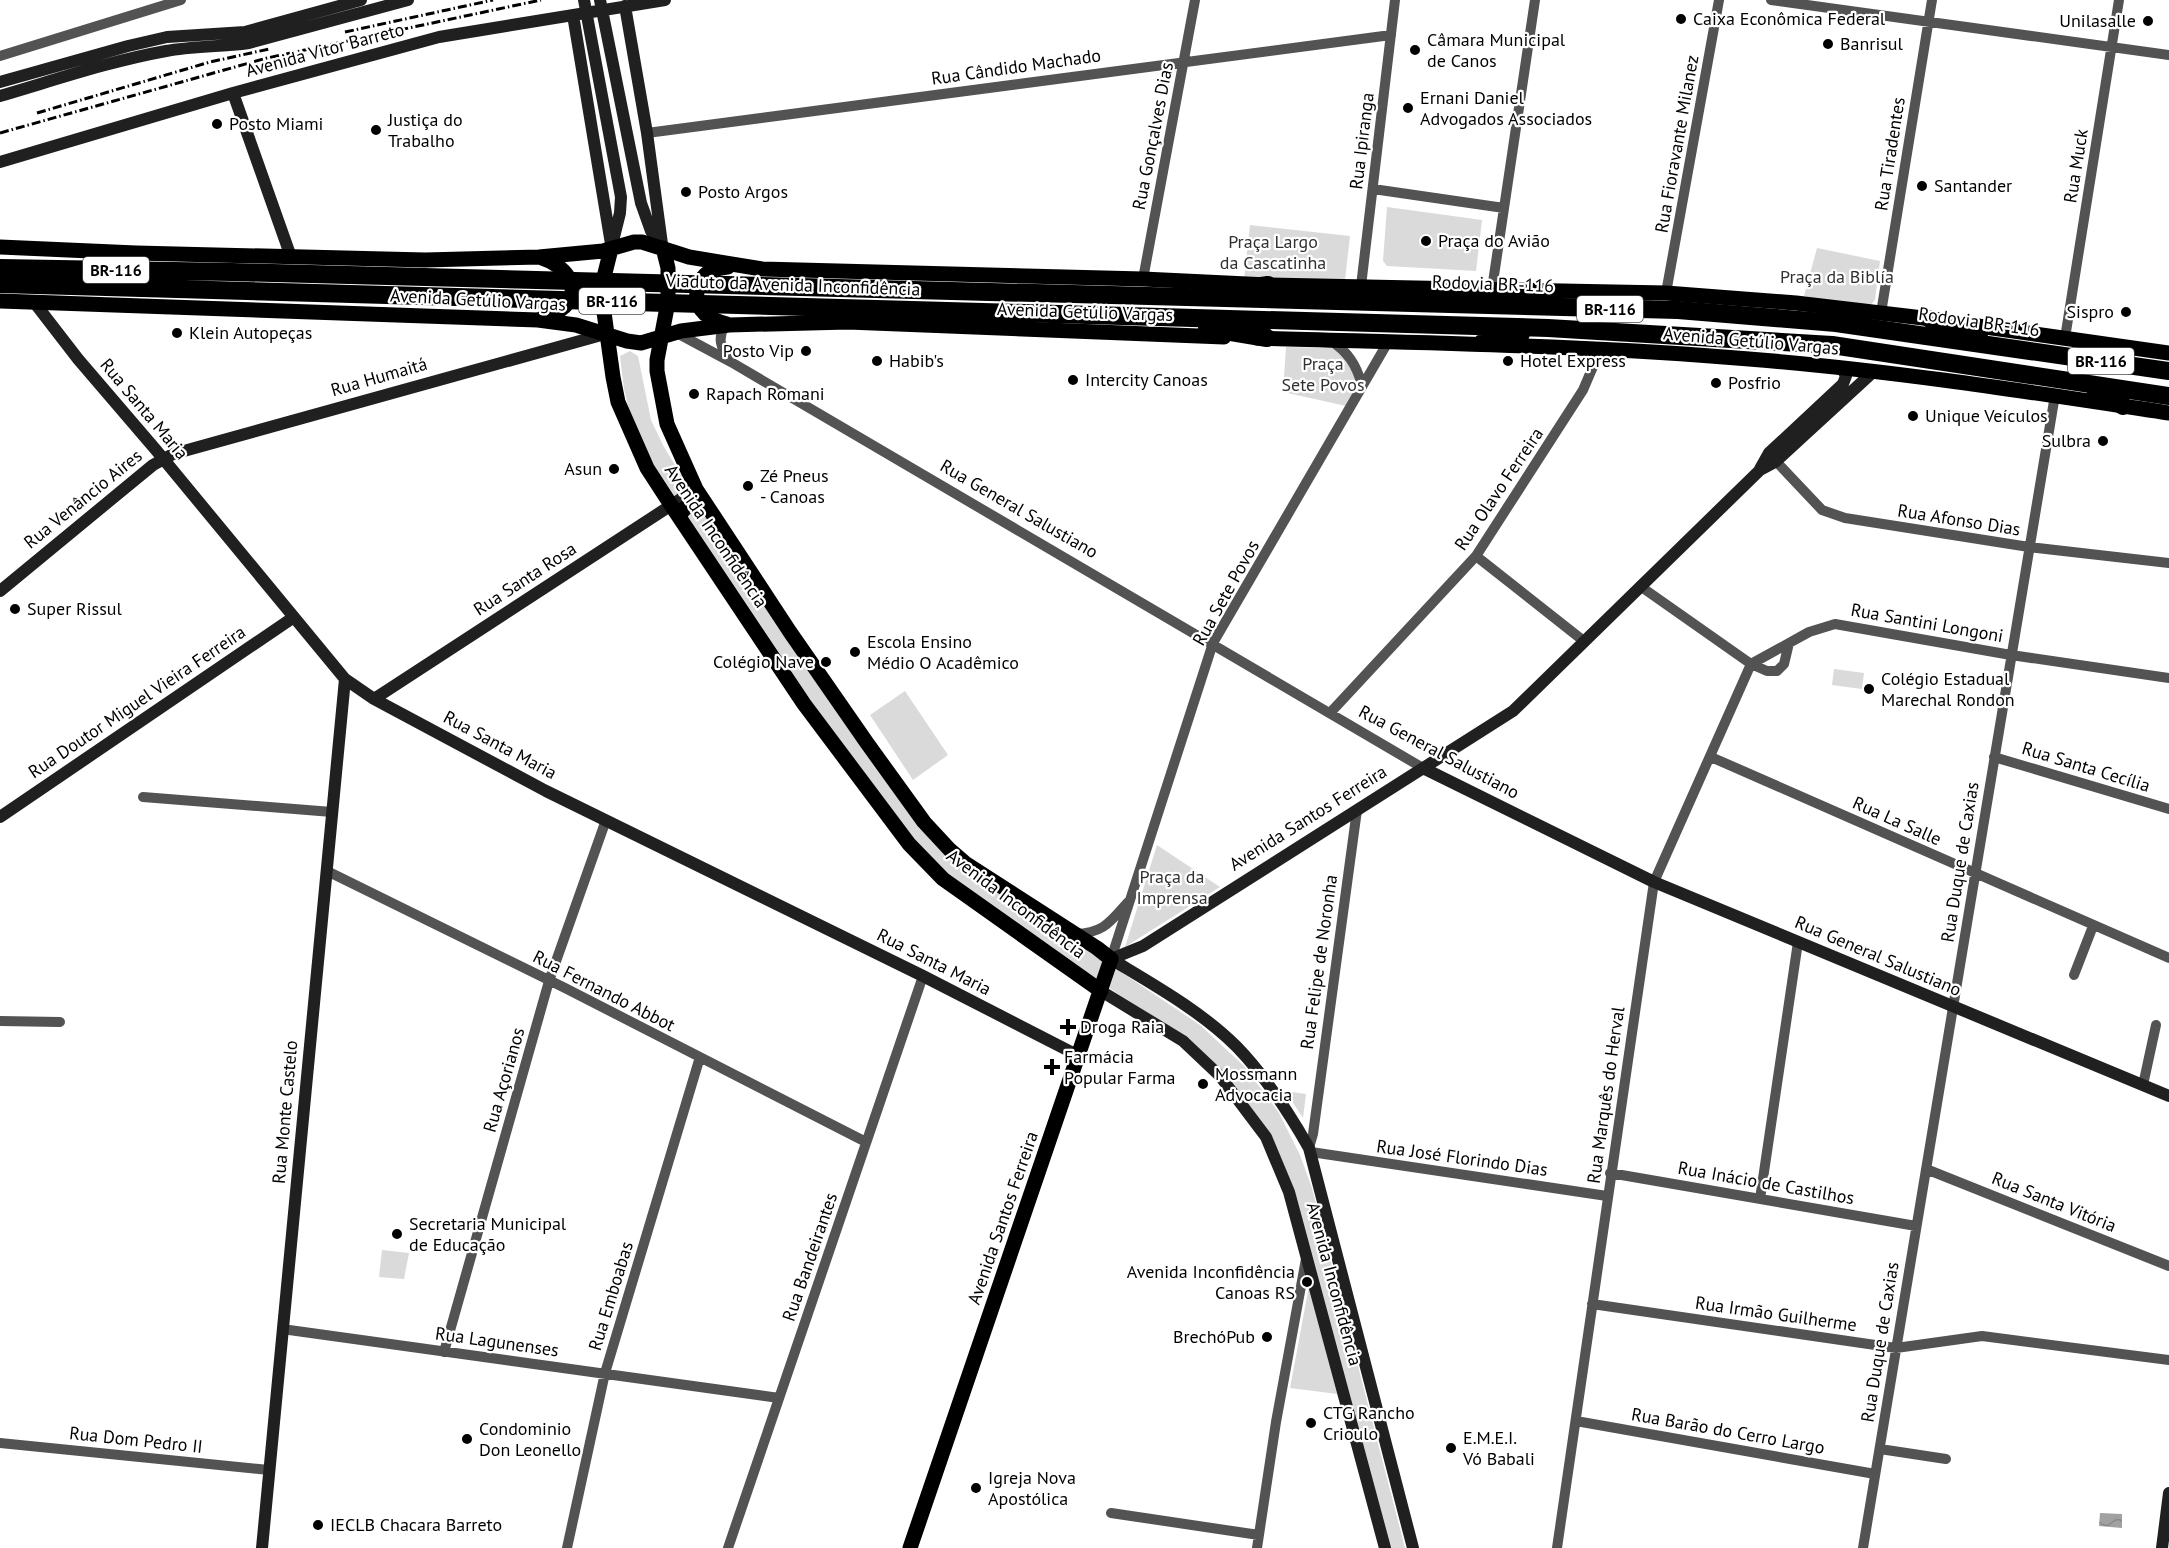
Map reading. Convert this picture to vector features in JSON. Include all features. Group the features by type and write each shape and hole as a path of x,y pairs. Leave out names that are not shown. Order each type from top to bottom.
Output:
{"highway":[{"name":"Viaduto da Avenida Inconfidência","path":"0,268 991,292"},
{"name":"Viaduto da Avenida Inconfidência","path":"0,284 1140,317"},
{"name":"BR-116","path":"1185,298 1268,285"},
{"name":"Rodovia BR-116","path":"991,292 1677,310 1836,323 2169,371"},
{"name":"BR-116","path":"1140,317 1548,328 1832,345 2169,396"},
{"name":"BR-116","path":"1140,317 1267,338"},
{"name":"BR-116","path":"1930,319 2033,350"},
{"path":"1482,343 1548,328"},
{"name":"BR-116","path":"1832,345 1836,352 1846,356 2101,393 2112,397 2123,406"}],"main road":[{"path":"0,82 167,37 245,32 360,0"},
{"path":"0,96 130,58 168,50 249,43 408,0"},
{"name":"Avenida Inconfidência","path":"584,0 620,190 620,213 603,282 602,298 606,334 618,402 647,468 804,704 909,844 943,879 1101,991 1183,1041 1220,1076 1266,1137 1289,1192 1385,1548"},
{"name":"Avenida Inconfidência","path":"600,0 637,188 651,231 663,248"},
{"name":"Avenida Vitor Barreto","path":"0,162 233,93 439,37 665,0"},
{"name":"Avenida Inconfidência","path":"625,6 647,133 669,285 668,335 657,370 662,407 667,424 699,495 815,668 924,822 950,850 965,863 1111,960 1192,1010 1236,1046 1278,1095 1310,1150 1413,1548"},
{"name":"Avenida Inconfidência","path":"573,15 611,249"},
{"path":"233,93 291,257"},
{"name":"Avenida Getúlio Vargas","path":"0,247 425,260 539,257 611,249 634,242 648,243 680,255 734,266 781,270 1143,279 1268,285 1666,293 1796,303 1881,313 2169,353"},
{"path":"538,320 565,306 571,291 570,278 562,267 539,257"},
{"path":"727,325 707,316 699,307 696,295 705,275 716,269 734,266"},
{"name":"Avenida Getúlio Vargas","path":"0,301 538,320 576,326 634,342 727,325 848,322 1601,348 1749,358 1842,368 2055,395 2169,413"},
{"name":"Rua Santa Maria","path":"34,302 78,359 345,679 374,699 546,790 923,976 1079,1056"},
{"name":"Rua Humaitá","path":"163,459 249,432 606,334"},
{"name":"Avenida Santos Ferreira","path":"910,1548 1111,960 1143,946 1513,711 1760,470 1843,384 1846,376 1842,368"},
{"name":"Avenida Santos Ferreira","path":"1772,457 1873,372"},
{"name":"Rua Venâncio Aires","path":"0,591 60,539 163,459"},
{"path":"675,511 682,511 696,502 699,495"},
{"name":"Rua Santa Rosa","path":"374,699 675,511"},
{"name":"Rua Doutor Miguel Vieira Ferreira","path":"0,817 294,617"},
{"name":"Rua Monte Castelo","path":"262,1548 345,679"},
{"name":"Rua General Salustiano","path":"1423,768 1654,882 2169,1096"},
{"path":"2162,1548 2169,1493"}],"street":[{"path":"0,56 181,0"},
{"name":"Rua Gonçalves Dias","path":"1143,279 1195,0"},
{"name":"Rua Ipiranga","path":"1361,286 1395,0"},
{"path":"1492,289 1535,0"},
{"name":"Rua Fioravante Milanez","path":"1666,293 1719,0"},
{"path":"1771,0 2169,55"},
{"name":"Rua Tiradentes","path":"1881,313 1932,0"},
{"name":"Rua Muck","path":"2065,338 2119,0"},
{"name":"Rua Cândido Machado","path":"647,133 1391,35"},
{"path":"1373,189 1504,208"},
{"path":"727,325 720,341 723,351 731,362"},
{"name":"Rua General Salustiano","path":"668,335 731,362 1423,768"},
{"path":"1329,340 1347,353 1358,371 1362,385"},
{"name":"Rua Sete Povos","path":"1111,960 1213,643 1388,342"},
{"name":"Rua Olavo Ferreira","path":"1330,713 1476,556 1577,399 1601,348"},
{"name":"Rua Duque de Caxias","path":"1863,1548 2055,395"},
{"name":"Rua Afonso Dias","path":"1772,457 1822,510 1845,518 2029,547 2169,563"},
{"path":"1476,556 1585,642"},
{"path":"1640,586 1751,664 1767,671 1778,671 1784,664 1789,643"},
{"name":"Rua Santini Longoni","path":"1751,664 1809,632 1835,624 2011,655 2169,678"},
{"name":"Rua Marquês do Herval","path":"1557,1548 1654,882 1751,664"},
{"name":"Rua La Salle","path":"1711,757 2169,958"},
{"name":"Rua Santa Cecília","path":"1994,757 2169,809"},
{"path":"143,797 332,812"},
{"name":"Rua Felipe de Noronha","path":"1310,1150 1357,810"},
{"name":"Rua Açorianos","path":"444,1352 549,981 606,820"},
{"name":"Rua Fernando Abbot","path":"327,870 866,1142"},
{"name":"Rua Sete Povos","path":"1075,934 1097,932 1105,927 1130,899"},
{"path":"2074,975 2093,926"},
{"path":"1760,1199 1798,942"},
{"name":"Rua Bandeirantes","path":"728,1548 923,976"},
{"path":"0,1021 60,1022"},
{"path":"2143,1085 2156,1025"},
{"name":"Rua Emboabas","path":"567,1548 605,1373 700,1057"},
{"path":"1295,1124 1309,1122 1315,1118"},
{"name":"Rua José Florindo Dias","path":"1310,1150 1607,1196"},
{"name":"Rua Santa Vitória","path":"1926,1169 2169,1266"},
{"name":"Rua Inácio de Castilhos","path":"1611,1173 1916,1226"},
{"path":"1257,1548 1276,1422 1306,1259"},
{"name":"Rua Irmão Guilherme","path":"1592,1304 1896,1348 1982,1336 2169,1360"},
{"name":"Rua Lagunenses","path":"282,1329 779,1398"},
{"name":"Rua Barão do Cerro Largo","path":"1576,1421 1875,1474"},
{"name":"Rua Dom Pedro II","path":"0,1443 269,1470"},
{"path":"1880,1449 1946,1459"},
{"path":"1111,1513 1259,1535"}],"green space":[{"path":"1387,207 1482,220 1476,271 1387,266 1383,261"},
{"name":"Praça Largo da Cascatinha","path":"1250,225 1350,236 1345,280 1244,279"},
{"name":"Praça da Biblía","path":"1817,248 1880,261 1875,300 1870,306 1849,305 1804,296"},
{"name":"Praça Sete Povos","path":"1286,347 1334,348 1344,355 1358,383 1346,406 1283,392"},
{"path":"630,351 638,356 651,420 664,447 704,513 960,864 1200,1025 1244,1066 1279,1113 1300,1155 1312,1188 1405,1548 1389,1548 1269,1133 1185,1036 1121,996 948,879 912,841 810,704 651,465 633,426 624,389 620,356"},
{"path":"1834,669 1864,673 1862,689 1832,685"},
{"path":"905,691 948,755 913,780 870,715"},
{"name":"Praça da Imprensa","path":"1157,845 1220,887 1125,947"},
{"path":"1285,1091 1306,1094 1303,1118"},
{"path":"382,1250 409,1253 404,1279 379,1277"},
{"path":"1309,1286 1337,1394 1290,1388"}],"water":[{"path":"2100,1513 2122,1514 2122,1528 2099,1526"}],"railway":[{"path":"345,32 493,0"},
{"path":"0,133 267,58 541,0"},
{"path":"37,113 210,62 269,49"}],"place":[{"name":"Caixa Econômica Federal","path":"1681,19"},
{"name":"Unilasalle","path":"2148,21"},
{"name":"Banrisul","path":"1828,44"},
{"name":"Câmara Municipal de Canos","path":"1415,50"},
{"name":"Ernani Daniel Advogados Associados","path":"1408,108"},
{"name":"Posto Miami","path":"217,124"},
{"name":"Justiça do Trabalho","path":"376,130"},
{"name":"Santander","path":"1922,186"},
{"name":"Posto Argos","path":"686,192"},
{"name":"Praça do Avião","path":"1426,241"},
{"name":"Sispro","path":"2126,312"},
{"name":"Klein Autopeças","path":"177,333"},
{"name":"Posto Vip","path":"806,351"},
{"name":"Habib's","path":"877,361"},
{"name":"Hotel Express","path":"1508,361"},
{"name":"Intercity Canoas","path":"1073,380"},
{"name":"Posfrio","path":"1716,383"},
{"name":"Rapach Romani","path":"694,394"},
{"name":"Unique Veículos","path":"1913,416"},
{"name":"Sulbra","path":"2103,441"},
{"name":"Asun","path":"614,469"},
{"name":"Zé Pneus - Canoas","path":"748,486"},
{"name":"Super Rissul","path":"15,609"},
{"name":"Escola Ensino Médio O Acadêmico","path":"855,652"},
{"name":"Colégio Nave","path":"826,662"},
{"name":"Colégio Estadual Marechal Rondon","path":"1869,689"},
{"name":"Droga Raia","path":"1068,1027"},
{"name":"Farmácia Popular Farma","path":"1052,1067"},
{"name":"Mossmann Advocacia","path":"1203,1084"},
{"name":"Secretaria Municipal de Educação","path":"397,1234"},
{"name":"Avenida Inconfidência Canoas RS","path":"1307,1282"},
{"name":"BrechóPub","path":"1267,1337"},
{"name":"CTG Rancho Crioulo","path":"1311,1423"},
{"name":"Condominio Don Leonello","path":"467,1439"},
{"name":"E.M.E.I. Vó Babali","path":"1451,1448"},
{"name":"Igreja Nova Apostólica","path":"976,1488"},
{"name":"IECLB Chacara Barreto","path":"318,1525"}]}
